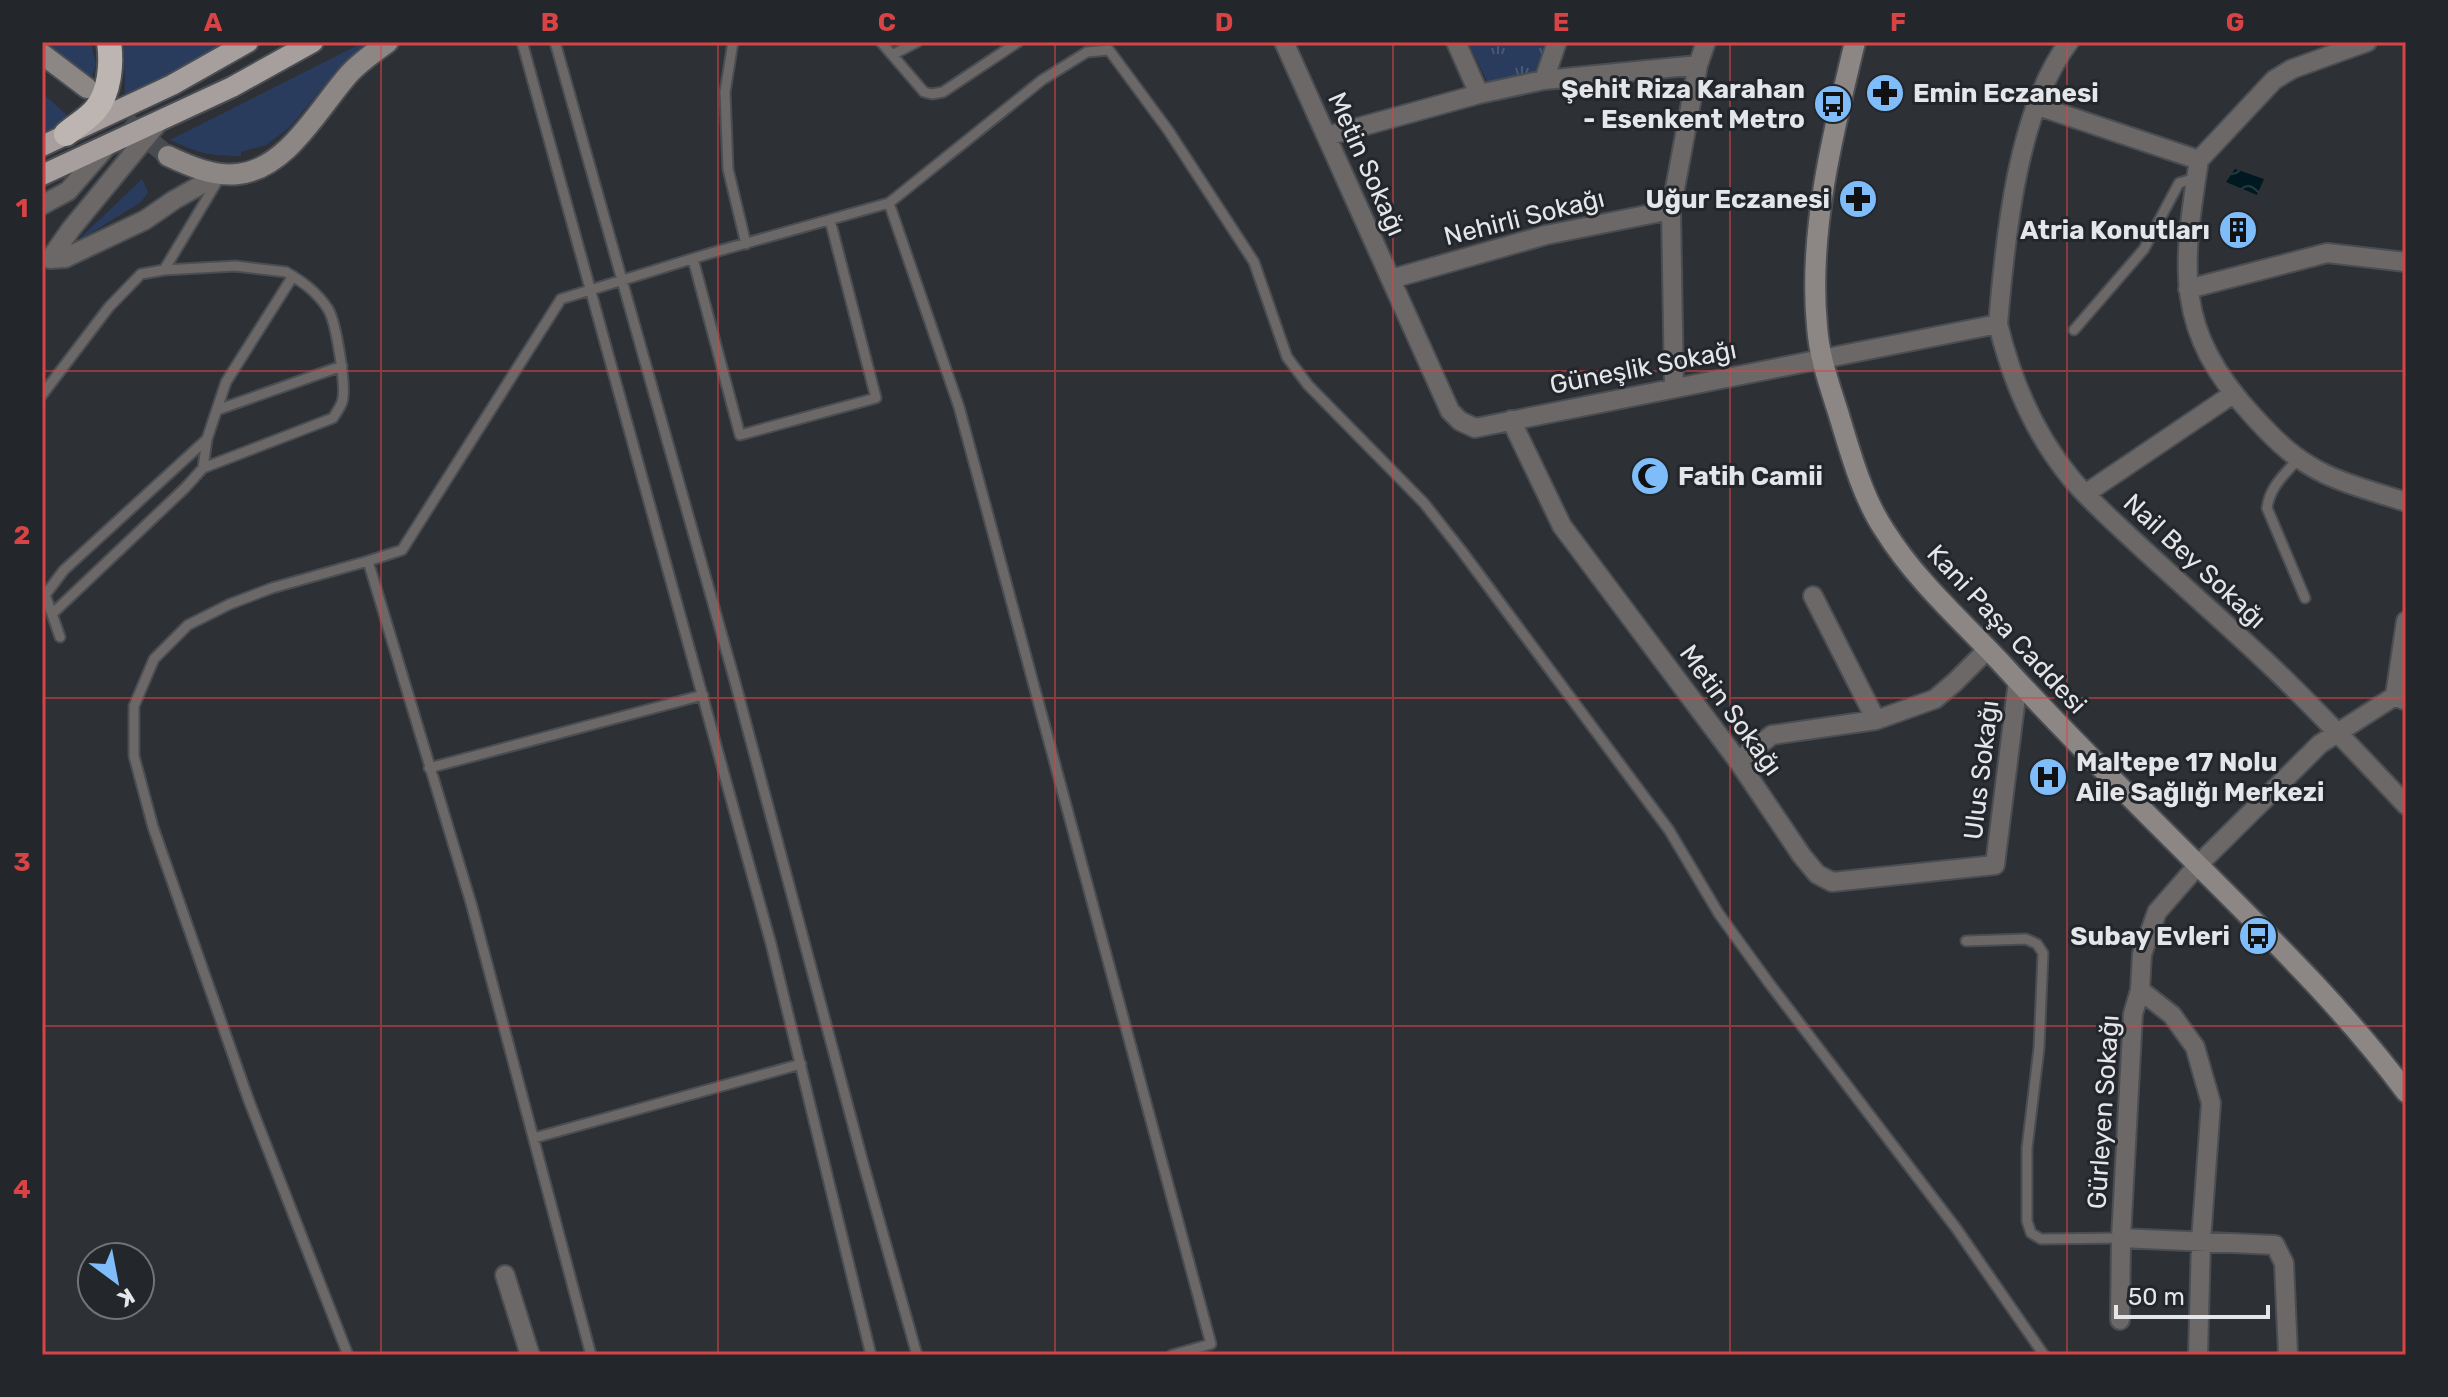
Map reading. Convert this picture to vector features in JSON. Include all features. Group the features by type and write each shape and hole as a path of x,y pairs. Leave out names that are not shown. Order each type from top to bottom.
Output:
{"highway":[{"path":"66,134 95,110 103,97 111,58 109,42"}],"main road":[{"path":"42,146 172,85 248,42"},
{"path":"42,175 232,87 313,42"}],"street":[{"path":"168,156 222,173 240,174 264,165 299,137 352,71 388,42"},
{"name":"Metin Sokağı","path":"1284,42 1450,411 1460,421 1475,428"},
{"path":"1456,42 1479,94"},
{"path":"1544,80 1557,42"},
{"path":"1674,387 1671,210 1698,65 1706,42"},
{"name":"Kani Paşa Caddesi","path":"1855,42 1827,159 1815,296 1821,358 1856,470 1884,530 1933,594 2302,967 2406,1092"},
{"name":"Nail Bey Sokağı","path":"2069,42 2035,105 2014,191 2003,259 1998,324 2005,356 2019,390 2043,438 2085,494 2274,669 2406,805"},
{"path":"2367,42 2292,69 2274,80 2198,169 2187,242 2188,289 2192,312 2209,358 2233,394 2283,448 2325,474 2406,502"},
{"path":"42,54 87,88"},
{"path":"1327,136 1479,94 1544,80 1698,65"},
{"path":"2035,105 2198,169"},
{"path":"45,263 158,123"},
{"path":"42,205 68,191 107,146"},
{"path":"45,263 65,258 145,220 222,173"},
{"name":"Nehirli Sokağı","path":"1391,279 1546,235 1671,210"},
{"path":"2188,289 2327,253 2406,262"},
{"path":"1821,358 1998,324"},
{"name":"Güneşlik Sokağı","path":"1475,428 1821,358"},
{"path":"2085,494 2233,394"},
{"name":"Metin Sokağı","path":"1511,420 1562,526 1738,761 1817,874 1832,882 1995,865"},
{"path":"1813,596 1876,720"},
{"path":"2198,865 2320,744 2400,699 2406,621"},
{"path":"1738,761 1772,735 1876,720 1935,699 1988,649"},
{"name":"Ulus Sokağı","path":"1995,865 2018,681"},
{"name":"Gürleyen Sokağı","path":"2120,1320 2121,1238 2133,1014 2140,990 2142,954 2157,912 2198,865"},
{"path":"2140,990 2172,1015 2195,1047 2211,1103 2201,1241 2198,1355"},
{"path":"2121,1238 2275,1245 2284,1263 2288,1355"},
{"path":"505,1275 530,1355"}],"lane":[{"path":"522,42 703,695 801,1064 871,1355"},
{"path":"555,42 734,678 917,1355"},
{"path":"733,42 725,92 728,169 746,244"},
{"path":"881,42 924,92 932,94 943,92 1018,42"},
{"path":"892,55 917,42"},
{"path":"348,1355 249,1101 153,827 134,756 134,706 154,659 188,625 230,604 272,588 402,550 561,299 889,203 1042,80 1087,52 1109,50 1168,130 1254,262 1287,357 1308,385 1424,503 1461,550 1669,830 1719,914 1956,1228 2044,1355"},
{"path":"2074,330 2144,249 2179,183 2198,169"},
{"path":"164,270 222,173"},
{"path":"889,203 959,407 1211,1344 1172,1355"},
{"path":"693,259 740,435 876,398 830,220"},
{"path":"42,395 109,307 141,274 164,270 235,266 286,272 309,285 330,311 342,366 343,400 333,418 203,468 52,614"},
{"path":"203,468 207,439 226,382 293,276"},
{"path":"217,410 342,366"},
{"path":"60,637 45,595 64,570 207,439"},
{"path":"2299,458 2274,486 2267,508 2305,598"},
{"path":"368,561 471,903 591,1355"},
{"path":"429,768 703,695"},
{"path":"1966,941 2026,939 2037,944 2043,953 2039,1048 2027,1148 2027,1221 2031,1233 2041,1239 2121,1238"},
{"path":"534,1138 801,1064"}],"green space":[{"path":"44,42 91,42 96,64 90,84"},
{"path":"124,42 228,45 165,79 125,94"},
{"path":"364,42 371,42 339,68 290,127 266,145 241,152 241,156 230,156 204,153 170,140"},
{"path":"1468,42 1547,42 1540,70 1489,85"},
{"path":"42,93 67,115 60,125 42,133"},
{"path":"142,179 148,192 141,202 75,243"}],"water":[{"path":"2235,169 2264,179 2257,195 2226,182"}],"tunnel":[{"path":"103,102 168,156"}],"place":[{"name":"Emin Eczanesi","path":"1885,93"},
{"name":"Şehi̇t Riza Karahan - Esenkent Metro","path":"1833,104"},
{"name":"Uğur Eczanesi","path":"1858,199"},
{"name":"Atria Konutları","path":"2238,230"},
{"name":"Fatih Camii","path":"1650,476"},
{"name":"Maltepe 17 Nolu Aile Sağlığı Merkezi","path":"2048,777"},
{"name":"Subay Evleri","path":"2258,936"}]}
